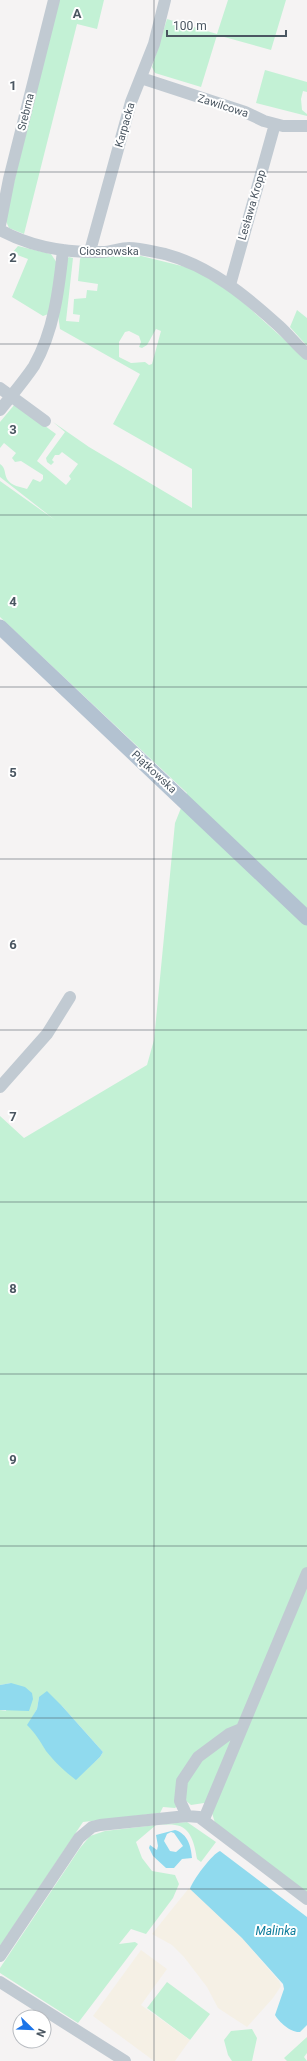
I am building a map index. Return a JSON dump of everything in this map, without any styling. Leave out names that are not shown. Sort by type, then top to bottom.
[{"type":"main road","name":"Piątkowska","points":[[0,627],[307,918]]},
{"type":"street","name":"Srebrna","points":[[0,225],[9,179],[54,0]]},
{"type":"street","name":"Karpacka","points":[[90,251],[131,102],[154,44],[165,0]]},
{"type":"street","name":"Zawilcowa","points":[[140,78],[275,124],[282,126],[307,126]]},
{"type":"street","name":"Lesława Kropp","points":[[230,285],[275,124]]},
{"type":"street","name":"Ciosnowska","points":[[0,230],[14,238],[36,245],[63,250],[103,252],[130,248],[166,254],[200,267],[230,285],[280,327],[307,354]]},
{"type":"street","points":[[0,410],[34,366],[47,336],[54,313],[63,250]]},
{"type":"street","points":[[0,388],[46,421]]},
{"type":"street","points":[[0,1087],[47,1034],[70,998]]},
{"type":"street","points":[[204,1819],[307,1574]]},
{"type":"street","points":[[187,1816],[180,1801],[182,1781],[198,1757],[229,1734],[241,1729]]},
{"type":"street","points":[[0,1956],[82,1834],[92,1827],[100,1825],[187,1816],[199,1817],[204,1819],[307,1899]]},
{"type":"street","points":[[1,1985],[125,2061]]},
{"type":"green space","points":[[58,0],[104,0],[97,29],[77,24],[24,234],[9,228],[5,219]]},
{"type":"green space","points":[[228,0],[286,0],[271,50],[217,35],[201,87],[155,73],[152,67],[167,19],[217,34]]},
{"type":"green space","points":[[265,70],[307,82],[307,92],[303,91],[301,99],[302,110],[307,114],[307,116],[256,103]]},
{"type":"green space","points":[[18,246],[51,254],[57,263],[51,313],[43,316],[12,297],[28,259],[12,253]]},
{"type":"green space","points":[[129,253],[194,269],[235,295],[307,360],[307,1894],[215,1823],[212,1813],[204,1803],[191,1805],[184,1799],[175,1808],[163,1807],[160,1813],[83,1822],[0,1946],[0,1710],[6,1711],[11,1683],[0,1685],[0,1116],[24,1138],[147,1065],[154,1040],[175,823],[187,793],[0,617],[0,481],[55,520],[0,477],[0,464],[4,469],[7,479],[16,486],[27,489],[33,479],[40,482],[43,479],[43,475],[21,461],[15,462],[12,458],[16,453],[4,443],[0,448],[0,422],[15,404],[56,434],[37,461],[66,485],[71,479],[69,476],[78,464],[62,452],[59,455],[55,455],[52,460],[54,462],[51,465],[47,462],[46,458],[65,432],[53,422],[89,447],[192,508],[192,469],[113,424],[140,374],[60,329],[58,315],[66,260],[69,257],[73,258],[66,321],[79,322],[80,315],[73,314],[74,299],[86,298],[87,290],[97,291],[98,284],[78,281],[80,259],[82,256]],"holes":[[[156,329],[161,331],[152,364],[149,365],[145,362],[131,363],[119,357],[119,342],[125,332],[129,331],[139,336],[141,342],[139,347],[142,348],[147,345]],[[39,1697],[62,1706],[103,1752],[100,1757],[76,1779],[45,1749],[39,1737],[28,1725],[37,1709]]]},
{"type":"green space","points":[[297,310],[307,318],[307,346],[290,327]]},
{"type":"green space","points":[[187,1822],[216,1842],[201,1862],[197,1859],[191,1838],[185,1829],[175,1825],[156,1825]]},
{"type":"green space","points":[[156,1825],[136,1842],[142,1858],[152,1871],[175,1875],[179,1884],[173,1898],[146,1934],[131,1929],[119,1944],[135,1942],[138,1944],[78,2023],[0,1973],[0,1968],[80,1848],[90,1836],[105,1831]]},
{"type":"green space","points":[[167,1982],[210,2014],[190,2040],[147,2008]]},
{"type":"green space","points":[[252,2029],[257,2038],[252,2061],[232,2061],[228,2055],[224,2040],[231,2031]]},
{"type":"green space","points":[[307,2037],[307,2053],[304,2057],[307,2061],[287,2061],[284,2058]]},
{"type":"sand","points":[[189,1888],[242,1938],[279,1981],[281,1986],[273,1998],[247,2027],[218,2008],[207,1987],[184,1957],[172,1945],[152,1934]]},
{"type":"sand","points":[[141,1950],[167,1969],[141,2005],[190,2040],[175,2061],[154,2061],[93,2016]]},
{"type":"water","points":[[11,1683],[25,1687],[32,1693],[33,1699],[29,1711],[0,1710],[0,1685]]},
{"type":"water","points":[[47,1691],[103,1752],[100,1757],[76,1780],[53,1759],[27,1725],[37,1709],[39,1697]]},
{"type":"water","points":[[175,1830],[183,1834],[186,1837],[191,1849],[192,1858],[182,1859],[174,1868],[166,1868],[153,1856],[149,1848],[150,1845],[157,1850],[158,1846],[156,1835]],"holes":[[[171,1832],[174,1833],[183,1846],[176,1852],[170,1851],[164,1841],[167,1834]]]},
{"type":"water","name":"Malinka","points":[[220,1851],[307,1917],[307,2025],[300,2032],[293,2031],[279,2021],[275,2015],[284,1989],[283,1984],[242,1938],[190,1889],[203,1868]]}]
